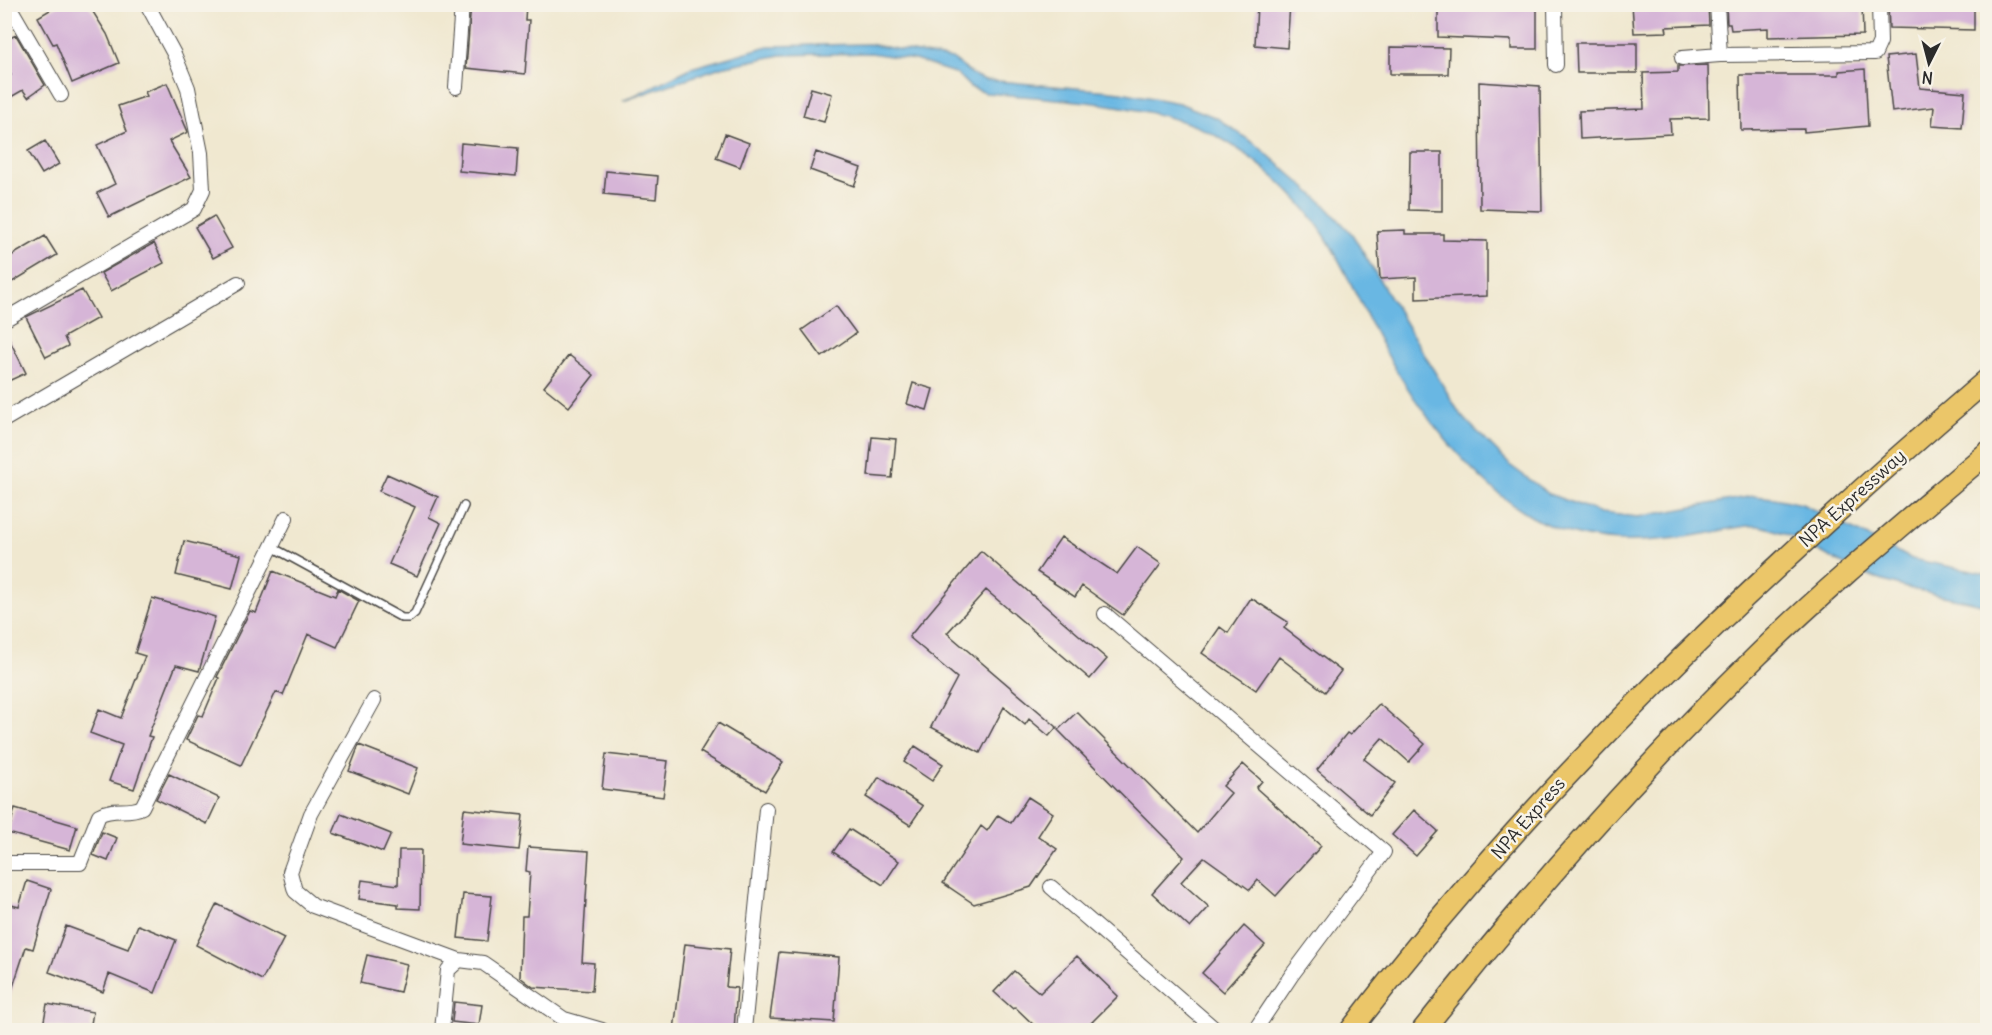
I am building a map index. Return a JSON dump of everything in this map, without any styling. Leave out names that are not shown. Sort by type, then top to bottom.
[{"type":"main road","name":"NPA Expressway","points":[[1720,620],[1847,500],[1988,379]]},
{"type":"main road","points":[[1422,1030],[1617,800],[1757,655],[1988,452]]},
{"type":"main road","name":"NPA Express","points":[[1352,1030],[1379,994],[1548,793],[1720,620]]},
{"type":"street","points":[[9,4],[61,95]]},
{"type":"street","points":[[4,320],[194,209],[203,190],[201,153],[188,88],[174,54],[147,4]]},
{"type":"street","points":[[456,87],[462,4]]},
{"type":"street","points":[[1555,4],[1556,65]]},
{"type":"street","points":[[1717,4],[1720,55]]},
{"type":"street","points":[[1682,58],[1720,55],[1875,52],[1880,42],[1878,4]]},
{"type":"street","points":[[4,420],[238,283]]},
{"type":"street","points":[[4,863],[80,863],[99,815],[104,812],[136,810],[142,807],[286,518]]},
{"type":"street","points":[[1104,614],[1384,852],[1291,976],[1256,1030]]},
{"type":"street","points":[[374,700],[311,814],[290,872],[295,891],[313,906],[459,960],[483,963],[564,1018],[602,1030]]},
{"type":"street","points":[[744,1030],[765,809]]},
{"type":"street","points":[[1051,887],[1216,1030]]},
{"type":"street","points":[[442,1030],[448,970],[459,960]]},
{"type":"lane","points":[[272,548],[402,618],[409,618],[415,613],[464,506]]},
{"type":"water","points":[[869,44],[952,59],[975,76],[986,80],[1121,92],[1179,103],[1217,118],[1259,147],[1323,203],[1352,234],[1460,414],[1511,466],[1549,494],[1601,513],[1638,517],[1753,496],[1802,504],[1912,559],[1987,574],[1987,605],[1883,581],[1857,571],[1798,540],[1758,526],[1745,526],[1659,540],[1616,541],[1574,534],[1532,517],[1488,484],[1448,442],[1430,419],[1397,372],[1325,236],[1298,201],[1264,168],[1245,154],[1205,130],[1185,122],[1111,105],[986,93],[970,87],[957,74],[915,60],[871,53],[781,55],[721,67],[623,101],[691,68],[768,46]]},
{"type":"building","points":[[60,4],[88,4],[107,34],[119,63],[72,83],[56,43],[53,44],[38,17]]},
{"type":"building","points":[[471,4],[526,4],[525,20],[529,20],[525,74],[466,68]]},
{"type":"building","points":[[1257,4],[1290,4],[1287,48],[1255,45]]},
{"type":"building","points":[[1438,4],[1537,4],[1537,49],[1511,49],[1511,40],[1438,37]]},
{"type":"building","points":[[1632,4],[1708,4],[1709,25],[1666,27],[1667,32],[1634,33]]},
{"type":"building","points":[[1726,4],[1862,4],[1863,35],[1768,37],[1768,28],[1731,30],[1730,24],[1727,24]]},
{"type":"building","points":[[1888,4],[1974,4],[1974,30],[1889,28]]},
{"type":"building","points":[[16,35],[45,85],[28,97],[23,90],[4,101],[4,79],[11,75],[4,65],[4,41]]},
{"type":"building","points":[[1576,43],[1637,43],[1637,73],[1577,73]]},
{"type":"building","points":[[1390,47],[1449,48],[1448,74],[1390,74]]},
{"type":"building","points":[[1916,54],[1920,88],[1965,92],[1962,128],[1932,126],[1934,107],[1892,112],[1886,57]]},
{"type":"building","points":[[1708,65],[1709,118],[1670,119],[1671,134],[1580,139],[1579,111],[1644,109],[1643,73],[1678,72],[1678,66]]},
{"type":"building","points":[[1865,69],[1868,126],[1804,132],[1804,129],[1741,130],[1740,75],[1839,75],[1839,71]]},
{"type":"building","points":[[1479,82],[1540,86],[1542,211],[1480,209]]},
{"type":"building","points":[[167,83],[188,132],[169,141],[191,177],[109,217],[97,193],[115,184],[97,145],[127,131],[118,106],[147,96],[145,92]]},
{"type":"building","points":[[811,88],[832,94],[824,122],[803,116]]},
{"type":"building","points":[[725,134],[749,143],[740,167],[716,158]]},
{"type":"building","points":[[45,141],[59,164],[42,174],[28,151]]},
{"type":"building","points":[[461,143],[518,148],[516,176],[459,171]]},
{"type":"building","points":[[816,152],[861,168],[854,186],[810,170]]},
{"type":"building","points":[[1410,152],[1442,152],[1442,211],[1409,210]]},
{"type":"building","points":[[606,171],[658,176],[656,199],[604,194]]},
{"type":"building","points":[[214,216],[232,248],[213,258],[195,227]]},
{"type":"building","points":[[1405,230],[1405,234],[1443,234],[1443,240],[1487,241],[1487,296],[1416,299],[1416,277],[1380,279],[1377,231]]},
{"type":"building","points":[[45,236],[57,255],[4,287],[4,260]]},
{"type":"building","points":[[154,243],[164,263],[111,291],[101,273]]},
{"type":"building","points":[[82,290],[98,318],[64,337],[68,346],[46,357],[26,317]]},
{"type":"building","points":[[836,306],[856,333],[822,357],[802,330]]},
{"type":"building","points":[[4,329],[26,373],[4,383]]},
{"type":"building","points":[[569,355],[594,375],[569,407],[544,387]]},
{"type":"building","points":[[913,383],[933,389],[927,410],[907,404]]},
{"type":"building","points":[[872,437],[896,439],[892,478],[868,476]]},
{"type":"building","points":[[387,474],[438,497],[429,517],[441,523],[417,576],[389,564],[415,507],[379,491]]},
{"type":"building","points":[[1061,537],[1117,574],[1137,547],[1161,564],[1123,615],[1082,586],[1075,597],[1037,572]]},
{"type":"building","points":[[184,541],[241,555],[232,589],[176,575]]},
{"type":"building","points":[[981,551],[1107,659],[1090,679],[986,590],[947,633],[1057,727],[1049,736],[1029,719],[1025,725],[1004,707],[980,753],[931,727],[957,678],[909,637]]},
{"type":"building","points":[[273,571],[335,596],[338,589],[359,601],[337,647],[308,634],[283,695],[276,692],[241,765],[186,740],[198,715],[203,716],[219,678],[217,677],[250,611],[256,613]]},
{"type":"building","points":[[152,598],[215,617],[199,671],[176,665],[148,736],[152,737],[134,789],[109,781],[122,745],[90,733],[99,709],[121,718],[145,656],[135,653]]},
{"type":"building","points":[[1251,598],[1288,622],[1284,628],[1341,671],[1325,692],[1279,657],[1256,690],[1202,653],[1220,627],[1228,633]]},
{"type":"building","points":[[1379,704],[1425,744],[1409,762],[1382,738],[1364,759],[1395,783],[1370,815],[1317,770],[1347,733],[1350,735]]},
{"type":"building","points":[[1077,712],[1197,833],[1231,793],[1223,786],[1243,764],[1262,781],[1256,788],[1321,846],[1276,896],[1258,880],[1250,890],[1204,857],[1181,882],[1209,907],[1190,928],[1152,893],[1184,857],[1058,730]]},
{"type":"building","points":[[718,723],[783,762],[765,791],[700,752]]},
{"type":"building","points":[[359,745],[418,768],[408,794],[349,771]]},
{"type":"building","points":[[915,746],[943,764],[932,781],[904,762]]},
{"type":"building","points":[[606,754],[668,761],[663,797],[602,789]]},
{"type":"building","points":[[169,774],[219,798],[207,824],[156,799]]},
{"type":"building","points":[[879,777],[923,806],[910,825],[866,797]]},
{"type":"building","points":[[1028,797],[1053,813],[1038,836],[1057,849],[1031,887],[974,904],[943,883],[981,826],[987,831],[998,815],[1011,823]]},
{"type":"building","points":[[15,808],[77,826],[70,850],[8,833]]},
{"type":"building","points":[[464,809],[523,815],[519,850],[460,844]]},
{"type":"building","points":[[1414,810],[1438,831],[1416,856],[1392,835]]},
{"type":"building","points":[[341,814],[391,834],[383,852],[333,833]]},
{"type":"building","points":[[849,829],[899,861],[883,885],[833,852]]},
{"type":"building","points":[[102,832],[117,838],[108,861],[93,855]]},
{"type":"building","points":[[528,847],[589,851],[582,962],[594,963],[592,991],[533,987],[520,977],[522,916],[527,916],[530,872],[526,871]]},
{"type":"building","points":[[399,850],[421,850],[420,909],[398,908],[398,904],[359,899],[362,880],[398,885]]},
{"type":"building","points":[[27,881],[51,889],[33,949],[26,947],[7,1005],[4,1004],[4,903],[19,907]]},
{"type":"building","points":[[463,894],[492,896],[487,941],[458,938]]},
{"type":"building","points":[[217,904],[284,938],[262,980],[196,945]]},
{"type":"building","points":[[138,925],[176,940],[155,993],[109,974],[103,992],[49,972],[66,926],[128,949]]},
{"type":"building","points":[[1244,926],[1265,945],[1223,992],[1202,973]]},
{"type":"building","points":[[685,944],[730,949],[726,987],[737,988],[734,1030],[674,1030]]},
{"type":"building","points":[[779,952],[839,957],[834,1022],[770,1018]]},
{"type":"building","points":[[367,955],[407,964],[400,992],[360,983]]},
{"type":"building","points":[[1077,956],[1118,996],[1084,1030],[1039,1030],[1015,1007],[1013,1009],[994,992],[1014,971],[1040,993]]},
{"type":"building","points":[[454,1002],[482,1005],[479,1025],[452,1022]]},
{"type":"building","points":[[47,1004],[93,1012],[90,1030],[43,1026]]}]
